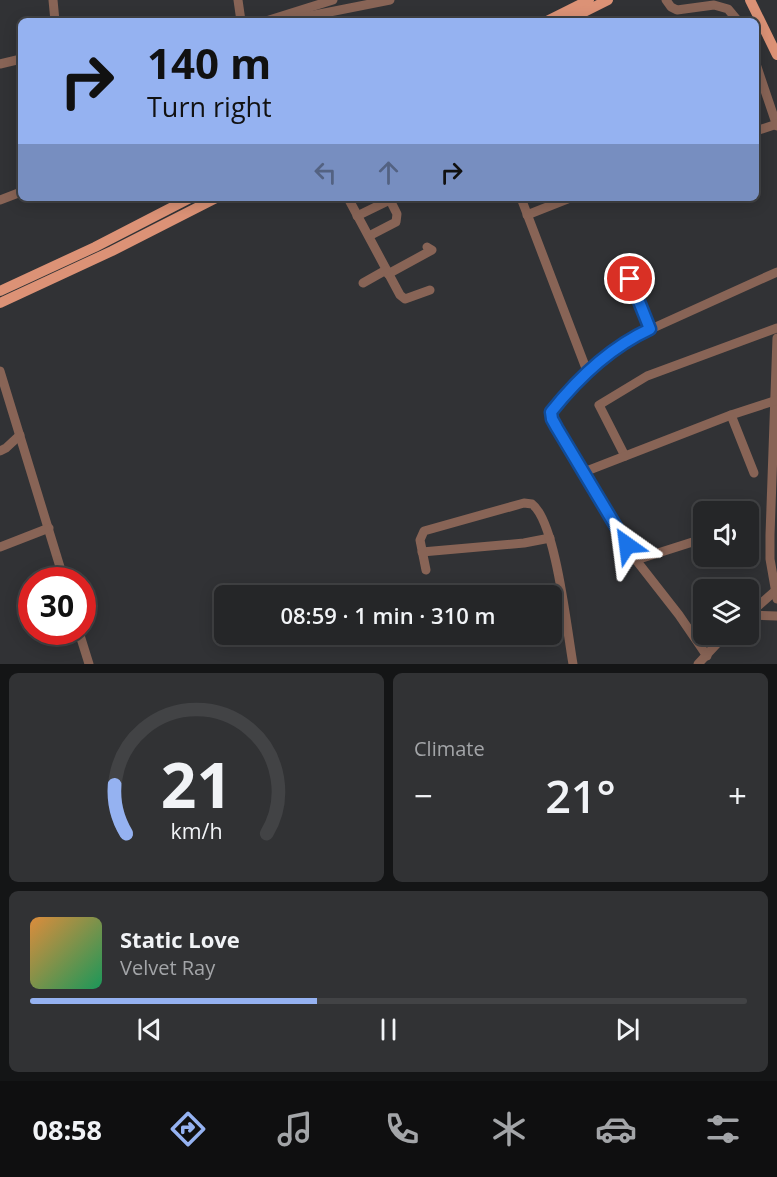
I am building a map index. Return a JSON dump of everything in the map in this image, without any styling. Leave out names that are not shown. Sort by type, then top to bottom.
[{"type":"main road","points":[[553,18],[589,0]]},
{"type":"main road","points":[[572,18],[608,0]]},
{"type":"main road","points":[[750,0],[759,18]]},
{"type":"main road","points":[[759,18],[777,55]]},
{"type":"main road","points":[[0,291],[95,247],[184,201]]},
{"type":"main road","points":[[0,303],[112,251],[210,201]]},
{"type":"street","points":[[53,0],[55,18]]},
{"type":"street","points":[[238,0],[241,18]]},
{"type":"street","points":[[276,18],[333,0]]},
{"type":"street","points":[[299,18],[390,0]]},
{"type":"street","points":[[666,0],[671,8],[677,10],[714,4],[728,9],[736,18]]},
{"type":"street","points":[[0,64],[18,61]]},
{"type":"street","points":[[759,73],[777,125],[759,130]]},
{"type":"street","points":[[0,200],[18,193]]},
{"type":"street","points":[[350,201],[400,295],[405,299],[430,290]]},
{"type":"street","points":[[357,216],[388,201]]},
{"type":"street","points":[[369,236],[396,222],[397,214],[393,201]]},
{"type":"street","points":[[522,201],[587,371]]},
{"type":"street","points":[[527,215],[562,201]]},
{"type":"street","points":[[363,283],[432,250],[427,247]]},
{"type":"street","points":[[623,262],[650,329]]},
{"type":"street","points":[[707,656],[679,615],[636,560],[552,419],[551,412],[587,371],[640,334],[777,272]]},
{"type":"street","points":[[625,456],[599,405],[647,376],[777,328]]},
{"type":"street","points":[[759,607],[776,595],[770,535],[777,338]]},
{"type":"street","points":[[0,371],[60,567]]},
{"type":"street","points":[[584,472],[775,400]]},
{"type":"street","points":[[731,415],[754,473]]},
{"type":"street","points":[[3,449],[21,435]]},
{"type":"street","points":[[3,449],[26,451]]},
{"type":"street","points":[[426,570],[421,537],[424,531],[524,503],[532,504],[536,507],[550,538],[573,664]]},
{"type":"street","points":[[0,547],[49,528]]},
{"type":"street","points":[[422,552],[524,543],[550,538]]},
{"type":"street","points":[[636,560],[693,542]]},
{"type":"street","points":[[759,615],[777,616]]},
{"type":"street","points":[[84,645],[89,664]]},
{"type":"street","points":[[698,664],[716,645]]},
{"type":"route","points":[[627,545],[557,428],[551,412],[587,371],[650,329],[630,279]]}]
